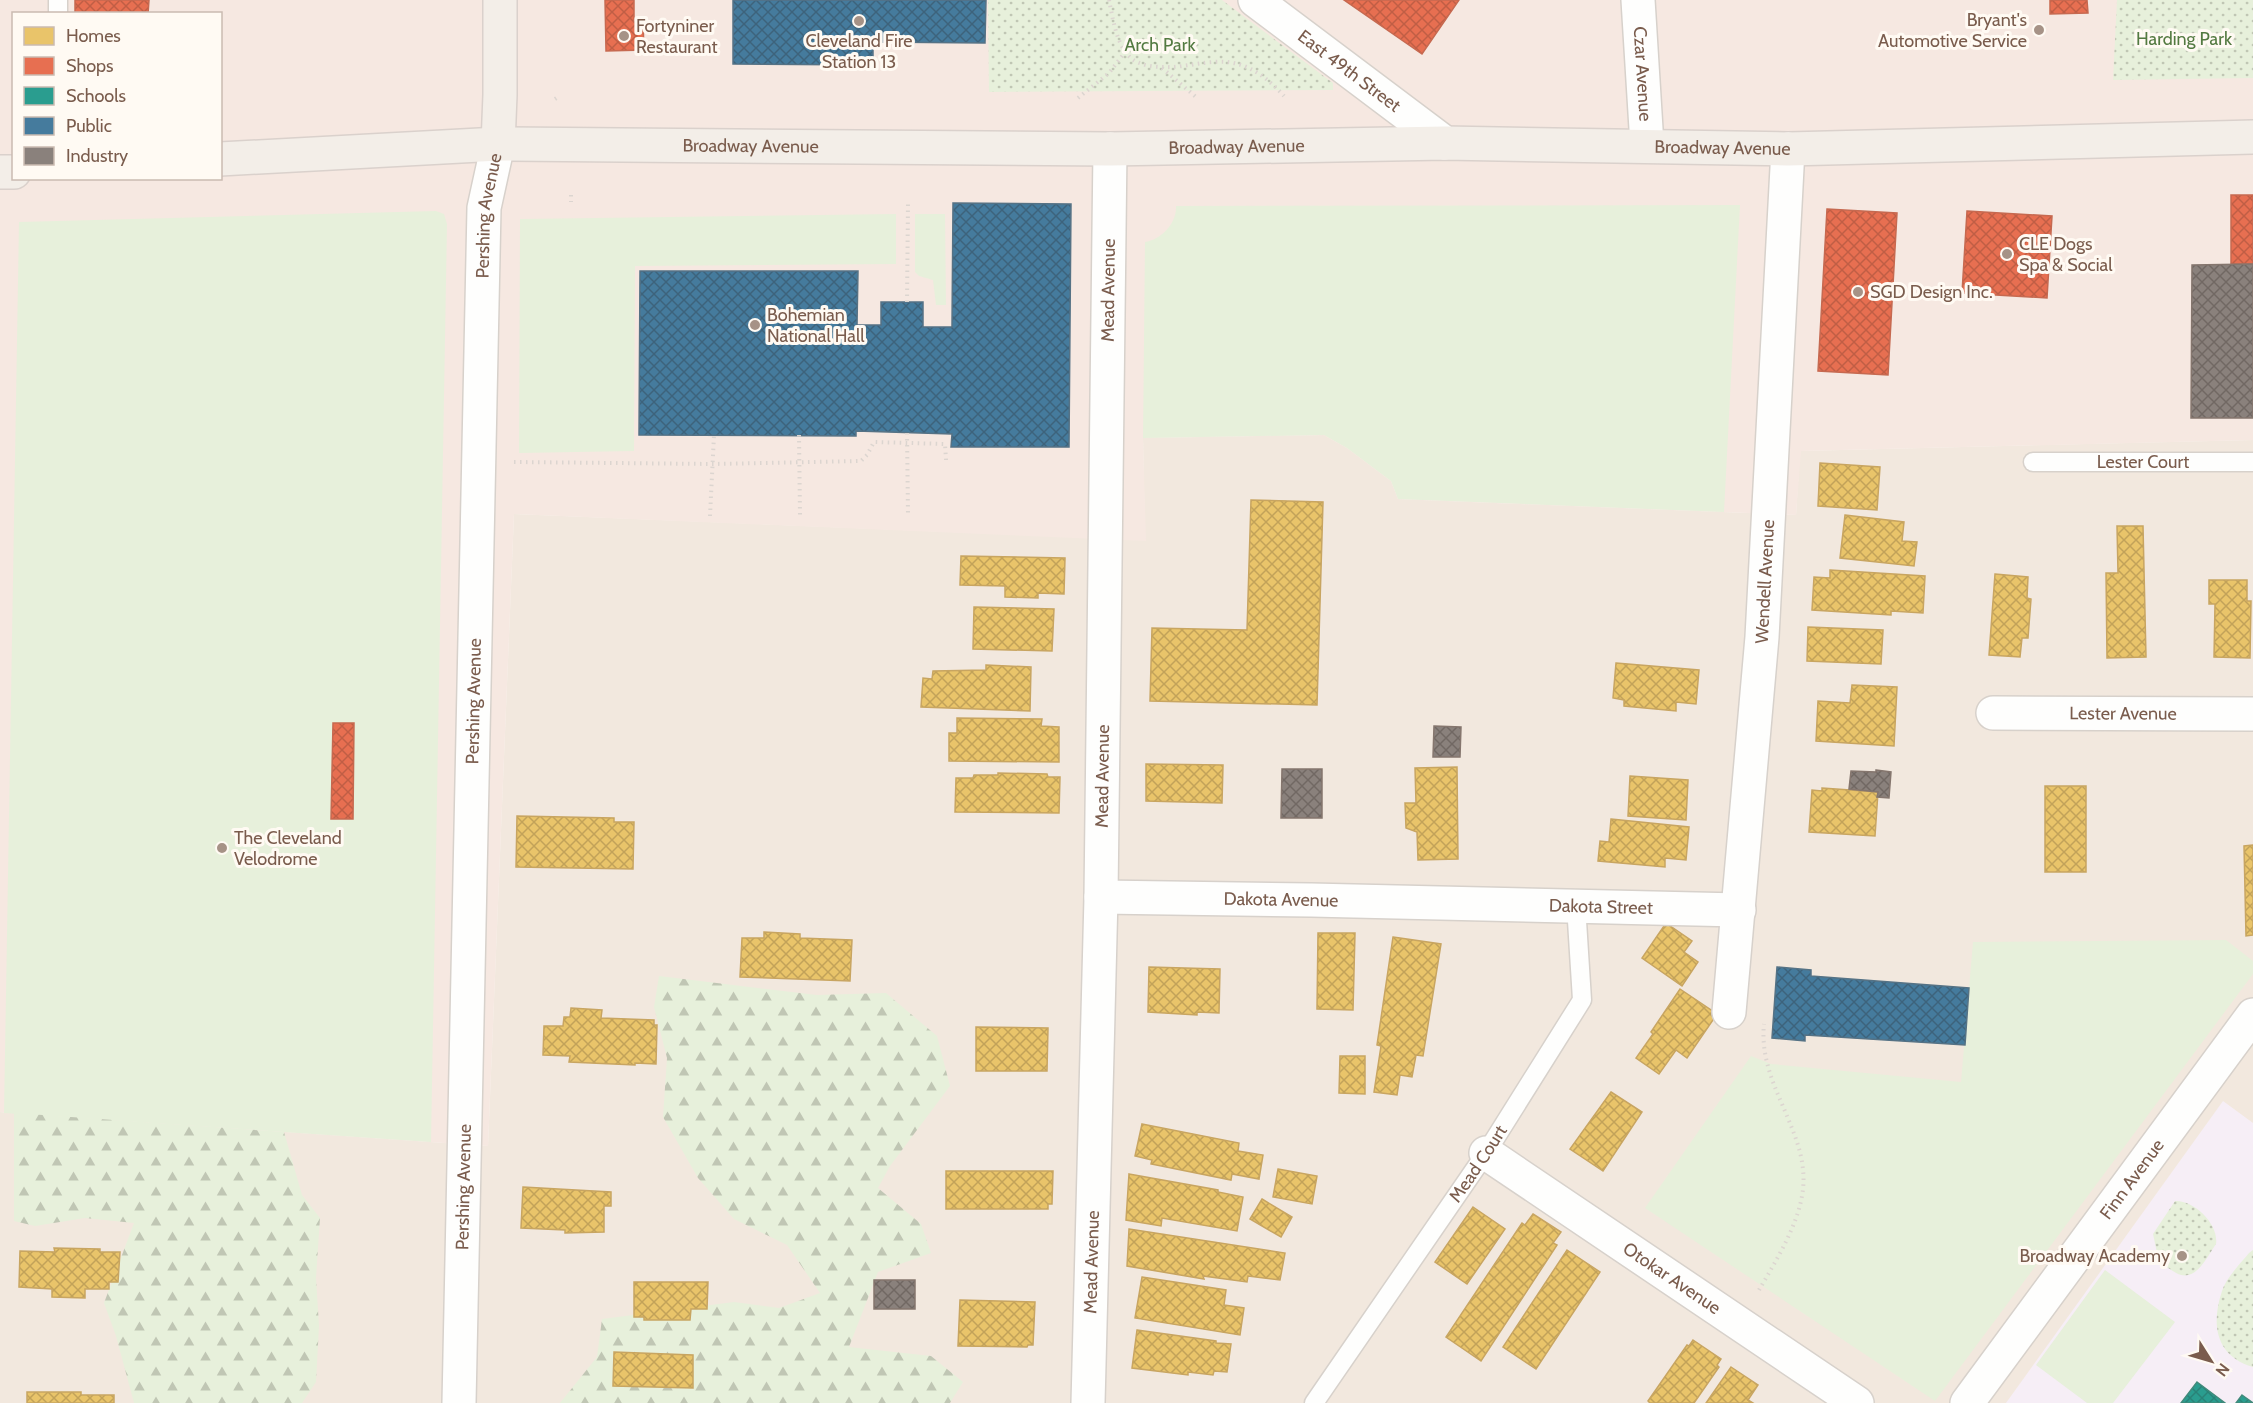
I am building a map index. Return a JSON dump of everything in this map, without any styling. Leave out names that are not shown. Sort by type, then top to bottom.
[{"type":"main road","name":"Pershing Avenue","points":[[498,144],[501,95],[500,0]]},
{"type":"main road","name":"Broadway Avenue","points":[[222,159],[498,144],[1110,149],[1445,143],[1788,148],[2253,137]]},
{"type":"street","name":"East 49th Street","points":[[1256,0],[1445,143]]},
{"type":"street","name":"Czar Avenue","points":[[1638,0],[1647,146]]},
{"type":"street","name":"Pershing Avenue","points":[[459,1403],[484,208],[498,144]]},
{"type":"street","name":"Wendell Avenue","points":[[1729,1012],[1762,637],[1788,148]]},
{"type":"street","name":"Mead Avenue","points":[[1088,1403],[1101,897],[1110,149]]},
{"type":"street","name":"Lester Avenue","points":[[1993,713],[2253,714]]},
{"type":"street","name":"Dakota Avenue","points":[[1101,897],[1462,904]]},
{"type":"street","name":"Dakota Street","points":[[1462,904],[1739,910]]},
{"type":"street","name":"Finn Avenue","points":[[1967,1403],[2248,1032]]},
{"type":"street","name":"Otokar Avenue","points":[[1486,1153],[1857,1403]]},
{"type":"lane","name":"Lester Court","points":[[2033,462],[2253,462]]},
{"type":"lane","name":"Mead Court","points":[[1314,1403],[1486,1153],[1582,1000],[1576,905]]},
{"type":"path","points":[[1109,0],[1118,37],[1132,58],[1143,64],[1161,67],[1184,67],[1212,62],[1233,63],[1256,71],[1284,96]]},
{"type":"path","points":[[1078,98],[1109,73],[1126,51]]},
{"type":"path","points":[[1161,67],[1196,97]]},
{"type":"path","points":[[571,195],[571,202]]},
{"type":"path","points":[[907,302],[908,202]]},
{"type":"path","points":[[907,433],[908,515]]},
{"type":"path","points":[[710,516],[714,435]]},
{"type":"path","points":[[799,435],[801,516]]},
{"type":"path","points":[[507,462],[713,464],[861,461],[874,442],[945,444],[946,460]]},
{"type":"path","points":[[1759,1290],[1784,1246],[1800,1205],[1804,1172],[1796,1137],[1768,1071],[1764,1048],[1765,1020]]},
{"type":"shaded area","points":[[0,0],[2253,0],[2253,440],[1801,451],[1796,515],[1398,499],[1391,481],[1347,448],[1323,435],[1143,438],[1146,541],[514,514],[488,1146],[0,1112]]},
{"type":"shaded area","points":[[1324,435],[1347,448],[1391,481],[1398,499],[1796,515],[1800,451],[2253,440],[2253,1403],[0,1403],[0,1112],[488,1146],[514,514],[1145,540],[1143,438]]},
{"type":"shaded area","name":"Broadway Academy","points":[[2223,1101],[2253,1123],[2253,1403],[2006,1403]]},
{"type":"green space","name":"Arch Park","points":[[988,0],[1222,0],[1333,83],[1333,90],[989,92]]},
{"type":"green space","name":"Harding Park","points":[[2117,0],[2253,0],[2253,78],[2113,80]]},
{"type":"green space","points":[[1740,205],[1724,512],[1398,499],[1391,481],[1347,448],[1324,435],[1143,438],[1145,242],[1157,238],[1167,230],[1174,219],[1176,206]]},
{"type":"green space","points":[[436,211],[444,214],[447,224],[431,1142],[4,1113],[19,222]]},
{"type":"green space","points":[[896,214],[896,264],[635,266],[634,451],[519,453],[520,219]]},
{"type":"green space","points":[[915,214],[945,214],[946,305],[936,305],[933,280],[919,276],[915,272]]},
{"type":"green space","points":[[2226,940],[2253,961],[2253,974],[1935,1401],[1645,1208],[1751,1056],[1771,1064],[1961,1082],[1973,942]]},
{"type":"green space","points":[[659,976],[817,995],[886,993],[937,1036],[950,1086],[890,1166],[878,1188],[921,1224],[931,1253],[878,1272],[849,1347],[931,1356],[963,1382],[950,1403],[560,1403],[597,1357],[602,1319],[734,1302],[779,1308],[820,1293],[787,1245],[734,1219],[698,1178],[663,1117],[667,1058],[654,1007]]},
{"type":"green space","points":[[14,1113],[284,1132],[302,1195],[320,1218],[316,1278],[319,1326],[316,1382],[302,1403],[134,1403],[116,1336],[104,1303],[134,1223],[85,1218],[35,1226],[14,1221]]},
{"type":"green space","points":[[2175,1201],[2190,1204],[2197,1209],[2209,1221],[2216,1236],[2216,1244],[2202,1265],[2187,1275],[2178,1274],[2159,1262],[2153,1234]]},
{"type":"green space","points":[[2253,1250],[2253,1367],[2240,1362],[2224,1347],[2219,1337],[2217,1315],[2222,1291],[2227,1281]]},
{"type":"green space","points":[[2105,1270],[2175,1322],[2113,1403],[2087,1403],[2036,1365]]},
{"type":"building: Homes","points":[[1820,463],[1880,467],[1877,510],[1818,506]]},
{"type":"building: Homes","points":[[1251,500],[1323,502],[1317,705],[1150,701],[1152,628],[1247,630]]},
{"type":"building: Homes","points":[[1845,515],[1904,522],[1902,541],[1917,542],[1914,566],[1840,558]]},
{"type":"building: Homes","points":[[2117,526],[2143,526],[2146,657],[2107,658],[2106,573],[2118,573]]},
{"type":"building: Homes","points":[[961,556],[1065,558],[1064,594],[1038,593],[1038,598],[1005,597],[1005,586],[960,585]]},
{"type":"building: Homes","points":[[1830,570],[1925,576],[1923,613],[1891,611],[1891,615],[1812,610],[1814,577],[1830,578]]},
{"type":"building: Homes","points":[[1995,574],[2028,577],[2027,598],[2031,599],[2028,638],[2022,638],[2020,657],[1989,655]]},
{"type":"building: Homes","points":[[2209,580],[2247,580],[2247,601],[2251,601],[2250,658],[2214,657],[2215,604],[2209,604]]},
{"type":"building: Homes","points":[[974,607],[1054,609],[1052,651],[973,649]]},
{"type":"building: Homes","points":[[1808,627],[1883,630],[1881,664],[1807,661]]},
{"type":"building: Homes","points":[[1616,663],[1699,670],[1696,704],[1676,702],[1676,711],[1624,706],[1624,700],[1613,698]]},
{"type":"building: Homes","points":[[986,665],[1031,667],[1030,711],[921,707],[923,678],[932,679],[933,671],[986,670]]},
{"type":"building: Homes","points":[[1852,685],[1897,687],[1894,746],[1816,741],[1818,701],[1850,703]]},
{"type":"building: Homes","points":[[957,718],[1042,719],[1041,726],[1059,727],[1059,762],[949,761],[949,733],[957,733]]},
{"type":"building: Homes","points":[[1146,764],[1223,765],[1222,803],[1146,801]]},
{"type":"building: Homes","points":[[1457,767],[1458,859],[1418,860],[1417,832],[1406,828],[1405,803],[1416,803],[1415,768]]},
{"type":"building: Homes","points":[[998,773],[1047,774],[1048,777],[1060,777],[1059,813],[955,812],[956,778],[973,778],[974,775],[998,775]]},
{"type":"building: Homes","points":[[1630,776],[1688,780],[1686,820],[1628,816]]},
{"type":"building: Homes","points":[[2045,786],[2086,786],[2086,872],[2045,872]]},
{"type":"building: Homes","points":[[1822,788],[1878,792],[1875,836],[1809,832],[1812,790],[1822,791]]},
{"type":"building: Homes","points":[[517,816],[614,818],[614,822],[634,822],[633,869],[516,867]]},
{"type":"building: Homes","points":[[1611,819],[1689,827],[1686,860],[1665,858],[1665,867],[1598,861],[1600,841],[1609,842]]},
{"type":"building: Homes","points":[[2253,845],[2253,935],[2246,936],[2244,846]]},
{"type":"building: Homes","points":[[1666,923],[1692,941],[1684,952],[1698,962],[1682,986],[1642,958]]},
{"type":"building: Homes","points":[[764,932],[800,934],[800,938],[852,940],[850,981],[740,977],[742,938],[764,938]]},
{"type":"building: Homes","points":[[1318,933],[1355,933],[1353,1010],[1317,1009]]},
{"type":"building: Homes","points":[[1393,937],[1441,944],[1423,1056],[1416,1055],[1412,1077],[1400,1075],[1397,1095],[1374,1092],[1381,1046],[1377,1045]]},
{"type":"building: Homes","points":[[1149,967],[1220,969],[1219,1013],[1197,1012],[1197,1015],[1148,1012]]},
{"type":"building: Homes","points":[[1680,989],[1717,1014],[1687,1058],[1676,1050],[1659,1074],[1636,1058]]},
{"type":"building: Homes","points":[[571,1008],[602,1010],[601,1018],[654,1020],[654,1025],[657,1025],[656,1064],[569,1062],[570,1056],[543,1055],[544,1026],[563,1026],[564,1017],[570,1017]]},
{"type":"building: Homes","points":[[976,1027],[1048,1028],[1047,1071],[976,1071]]},
{"type":"building: Homes","points":[[1340,1056],[1365,1056],[1365,1094],[1339,1093]]},
{"type":"building: Homes","points":[[1611,1092],[1642,1112],[1603,1171],[1570,1149]]},
{"type":"building: Homes","points":[[1142,1124],[1239,1143],[1238,1151],[1263,1155],[1259,1179],[1232,1174],[1231,1180],[1151,1164],[1152,1160],[1135,1156]]},
{"type":"building: Homes","points":[[1278,1169],[1317,1176],[1312,1204],[1273,1197]]},
{"type":"building: Homes","points":[[946,1171],[1053,1171],[1052,1204],[1048,1204],[1048,1209],[946,1209]]},
{"type":"building: Homes","points":[[1129,1174],[1218,1190],[1218,1192],[1243,1197],[1237,1231],[1162,1218],[1161,1226],[1126,1220]]},
{"type":"building: Homes","points":[[523,1187],[611,1192],[611,1206],[604,1206],[604,1232],[565,1233],[565,1230],[521,1228]]},
{"type":"building: Homes","points":[[1262,1199],[1292,1217],[1281,1237],[1250,1219]]},
{"type":"building: Homes","points":[[1473,1207],[1505,1229],[1467,1284],[1435,1262]]},
{"type":"building: Homes","points":[[1533,1214],[1561,1232],[1553,1243],[1557,1245],[1481,1361],[1446,1337],[1522,1223],[1525,1225]]},
{"type":"building: Homes","points":[[1129,1229],[1285,1253],[1280,1280],[1248,1276],[1247,1282],[1203,1276],[1204,1279],[1127,1266]]},
{"type":"building: Homes","points":[[54,1248],[120,1252],[118,1282],[109,1282],[109,1289],[85,1289],[85,1298],[52,1297],[52,1289],[19,1287],[20,1251],[55,1252]]},
{"type":"building: Homes","points":[[1567,1250],[1600,1272],[1536,1369],[1503,1347]]},
{"type":"building: Homes","points":[[1142,1277],[1226,1290],[1224,1305],[1244,1308],[1240,1335],[1135,1318]]},
{"type":"building: Homes","points":[[634,1282],[708,1282],[707,1309],[691,1309],[690,1320],[644,1320],[644,1317],[634,1317]]},
{"type":"building: Homes","points":[[960,1300],[1035,1302],[1033,1345],[1027,1347],[958,1346]]},
{"type":"building: Homes","points":[[1137,1330],[1231,1344],[1227,1372],[1214,1371],[1213,1375],[1188,1372],[1188,1375],[1132,1368]]},
{"type":"building: Homes","points":[[1693,1340],[1721,1359],[1717,1365],[1719,1367],[1694,1403],[1650,1403],[1648,1401],[1687,1345],[1689,1346]]},
{"type":"building: Homes","points":[[614,1352],[693,1355],[693,1388],[613,1386]]},
{"type":"building: Homes","points":[[1731,1367],[1758,1385],[1748,1400],[1753,1403],[1706,1403]]},
{"type":"building: Homes","points":[[27,1392],[81,1392],[81,1395],[114,1395],[114,1403],[27,1403]]},
{"type":"building: Shops","points":[[75,0],[149,0],[148,12],[75,12]]},
{"type":"building: Shops","name":"Fortyniner Restaurant","points":[[605,0],[634,0],[634,22],[643,22],[644,50],[606,51]]},
{"type":"building: Shops","points":[[1344,0],[1459,0],[1422,54]]},
{"type":"building: Shops","points":[[2050,0],[2087,0],[2088,13],[2050,14]]},
{"type":"building: Shops","points":[[2231,195],[2253,195],[2253,264],[2231,264]]},
{"type":"building: Shops","name":"SGD Design Inc.","points":[[1827,209],[1897,213],[1888,375],[1818,371]]},
{"type":"building: Shops","name":"CLE Dogs Spa & Social","points":[[1967,211],[2052,216],[2047,298],[1962,293]]},
{"type":"building: Shops","points":[[333,723],[354,723],[353,819],[331,819]]},
{"type":"building: Schools","points":[[2197,1382],[2225,1403],[2181,1403]]},
{"type":"building: Schools","points":[[2242,1395],[2253,1403],[2236,1403]]},
{"type":"building: Public","name":"Cleveland Fire Station 13","points":[[733,0],[986,0],[985,43],[873,42],[873,65],[733,64]]},
{"type":"building: Public","name":"Bohemian National Hall","points":[[953,203],[1071,204],[1069,447],[951,447],[952,434],[856,431],[856,436],[639,435],[640,271],[858,271],[857,325],[881,325],[881,302],[923,302],[923,327],[952,327]]},
{"type":"building: Public","points":[[1777,967],[1811,970],[1811,976],[1969,988],[1965,1045],[1805,1035],[1805,1041],[1772,1038]]},
{"type":"building: Industry","points":[[2253,264],[2253,418],[2191,418],[2192,265]]},
{"type":"building: Industry","points":[[1434,726],[1461,727],[1460,757],[1433,757]]},
{"type":"building: Industry","points":[[1282,769],[1322,769],[1322,818],[1281,818]]},
{"type":"building: Industry","points":[[1876,770],[1891,772],[1889,798],[1877,797],[1878,792],[1849,789],[1851,771],[1876,772]]},
{"type":"building: Industry","points":[[874,1280],[915,1280],[915,1309],[874,1309]]},
{"type":"place","name":"Cleveland Fire Station 13","points":[[859,21]]},
{"type":"place","name":"Bryant's Automotive Service","points":[[2039,30]]},
{"type":"place","name":"Fortyniner Restaurant","points":[[624,36]]},
{"type":"place","name":"CLE Dogs Spa & Social","points":[[2007,254]]},
{"type":"place","name":"SGD Design Inc.","points":[[1858,292]]},
{"type":"place","name":"Bohemian National Hall","points":[[755,325]]},
{"type":"place","name":"The Cleveland Velodrome","points":[[222,848]]},
{"type":"place","name":"Broadway Academy","points":[[2182,1256]]}]
